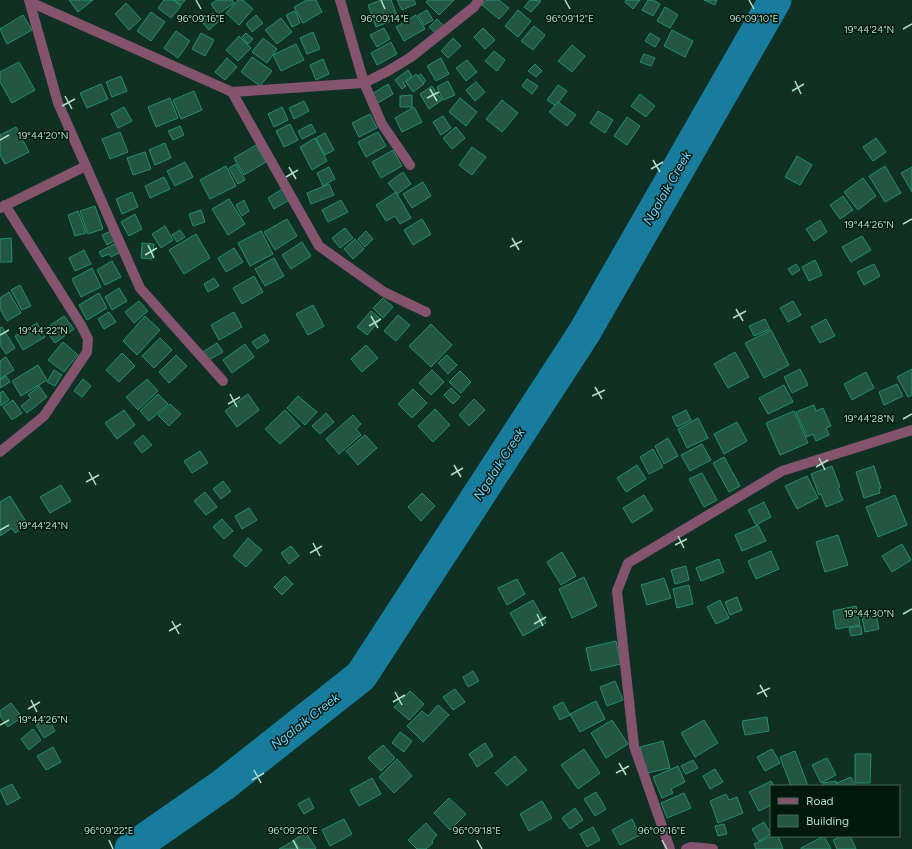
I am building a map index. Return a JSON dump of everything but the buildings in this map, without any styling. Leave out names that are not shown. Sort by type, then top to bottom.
[{"type":"street","points":[[340,0],[364,83],[382,124],[410,164]]},
{"type":"street","points":[[29,1],[232,92],[364,83],[388,71],[411,56],[474,7],[479,0]]},
{"type":"street","points":[[29,1],[58,103],[140,288],[223,381]]},
{"type":"street","points":[[232,92],[318,246],[384,292],[426,312]]},
{"type":"street","points":[[0,452],[44,416],[87,352],[88,339],[81,325],[3,206],[86,166]]},
{"type":"street","points":[[670,849],[634,746],[617,591],[628,563],[782,471],[912,430]]},
{"type":"street","points":[[686,849],[691,847],[713,849]]},
{"type":"waterway","name":"Ngalaik Creek","points":[[131,849],[223,785],[361,676],[584,333],[775,0]]}]
